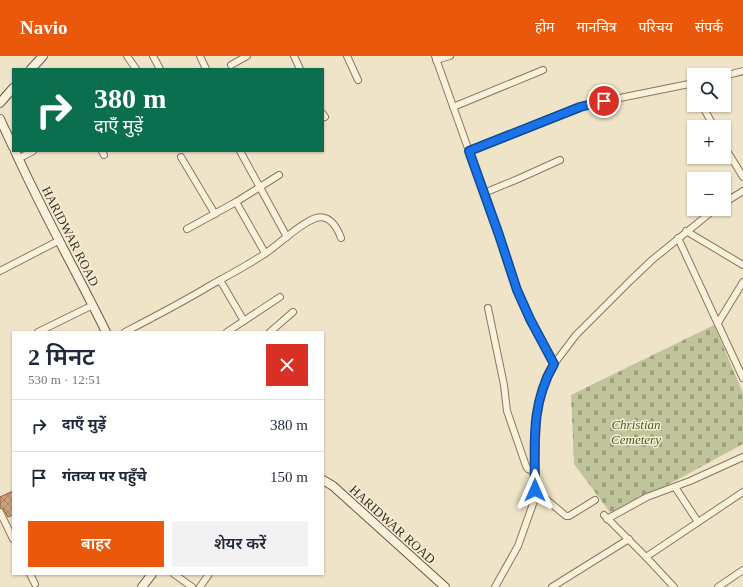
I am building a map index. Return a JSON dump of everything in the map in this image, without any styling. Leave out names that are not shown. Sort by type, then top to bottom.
[{"type":"main road","points":[[32,68],[43,56]]},
{"type":"main road","points":[[0,102],[12,89]]},
{"type":"main road","points":[[0,119],[12,145]]},
{"type":"main road","name":"HARIDWAR ROAD","points":[[16,155],[106,331]]},
{"type":"main road","name":"HARIDWAR ROAD","points":[[324,481],[333,486],[445,587]]},
{"type":"main road","points":[[142,587],[151,575]]},
{"type":"street","points":[[127,56],[135,68]]},
{"type":"street","points":[[153,56],[159,68]]},
{"type":"street","points":[[200,56],[206,68]]},
{"type":"street","points":[[231,65],[247,56]]},
{"type":"street","points":[[294,56],[300,68]]},
{"type":"street","points":[[347,56],[358,80]]},
{"type":"street","points":[[450,56],[436,58],[522,303],[554,364]]},
{"type":"street","points":[[453,107],[543,70]]},
{"type":"street","points":[[731,74],[743,71]]},
{"type":"street","points":[[469,151],[590,104],[687,87]]},
{"type":"street","points":[[16,155],[29,152]]},
{"type":"street","points":[[241,152],[287,237]]},
{"type":"street","points":[[181,157],[215,214]]},
{"type":"street","points":[[731,157],[743,177]]},
{"type":"street","points":[[484,192],[518,179],[560,160]]},
{"type":"street","points":[[187,229],[236,202],[279,175]]},
{"type":"street","points":[[731,199],[741,194]]},
{"type":"street","points":[[236,202],[265,253]]},
{"type":"street","points":[[495,587],[518,546],[534,501],[537,410],[546,377],[576,335],[635,276],[686,231],[706,216]]},
{"type":"street","points":[[127,331],[159,315],[220,280],[265,253],[307,222],[316,218],[322,217],[331,220],[338,229],[341,238]]},
{"type":"street","points":[[686,231],[743,265]]},
{"type":"street","points":[[678,238],[743,378]]},
{"type":"street","points":[[0,271],[60,240]]},
{"type":"street","points":[[220,280],[244,321]]},
{"type":"street","points":[[718,323],[743,282]]},
{"type":"street","points":[[229,331],[280,297]]},
{"type":"street","points":[[40,331],[93,305]]},
{"type":"street","points":[[488,308],[504,385],[507,411],[526,466],[528,470],[535,472]]},
{"type":"street","points":[[271,331],[293,312]]},
{"type":"street","points":[[674,587],[606,517],[647,497],[743,457]]},
{"type":"street","points":[[675,486],[698,522]]},
{"type":"street","points":[[535,490],[566,516],[569,516],[595,500]]},
{"type":"street","points":[[646,557],[743,492]]},
{"type":"street","points":[[0,512],[12,537]]},
{"type":"street","points":[[552,587],[629,540]]},
{"type":"street","points":[[718,587],[743,570]]},
{"type":"street","points":[[30,575],[35,584]]},
{"type":"street","points":[[175,575],[192,587]]},
{"type":"street","points":[[200,587],[208,575]]},
{"type":"green space","name":"Christian Cemetery","points":[[714,325],[743,393],[743,444],[612,515],[574,464],[571,395]]},
{"type":"building","points":[[12,491],[12,515],[8,517],[4,510],[0,508],[0,497]]},
{"type":"route","points":[[535,490],[535,429],[537,410],[546,377],[554,364],[522,303],[469,151],[580,107],[604,101]]}]
